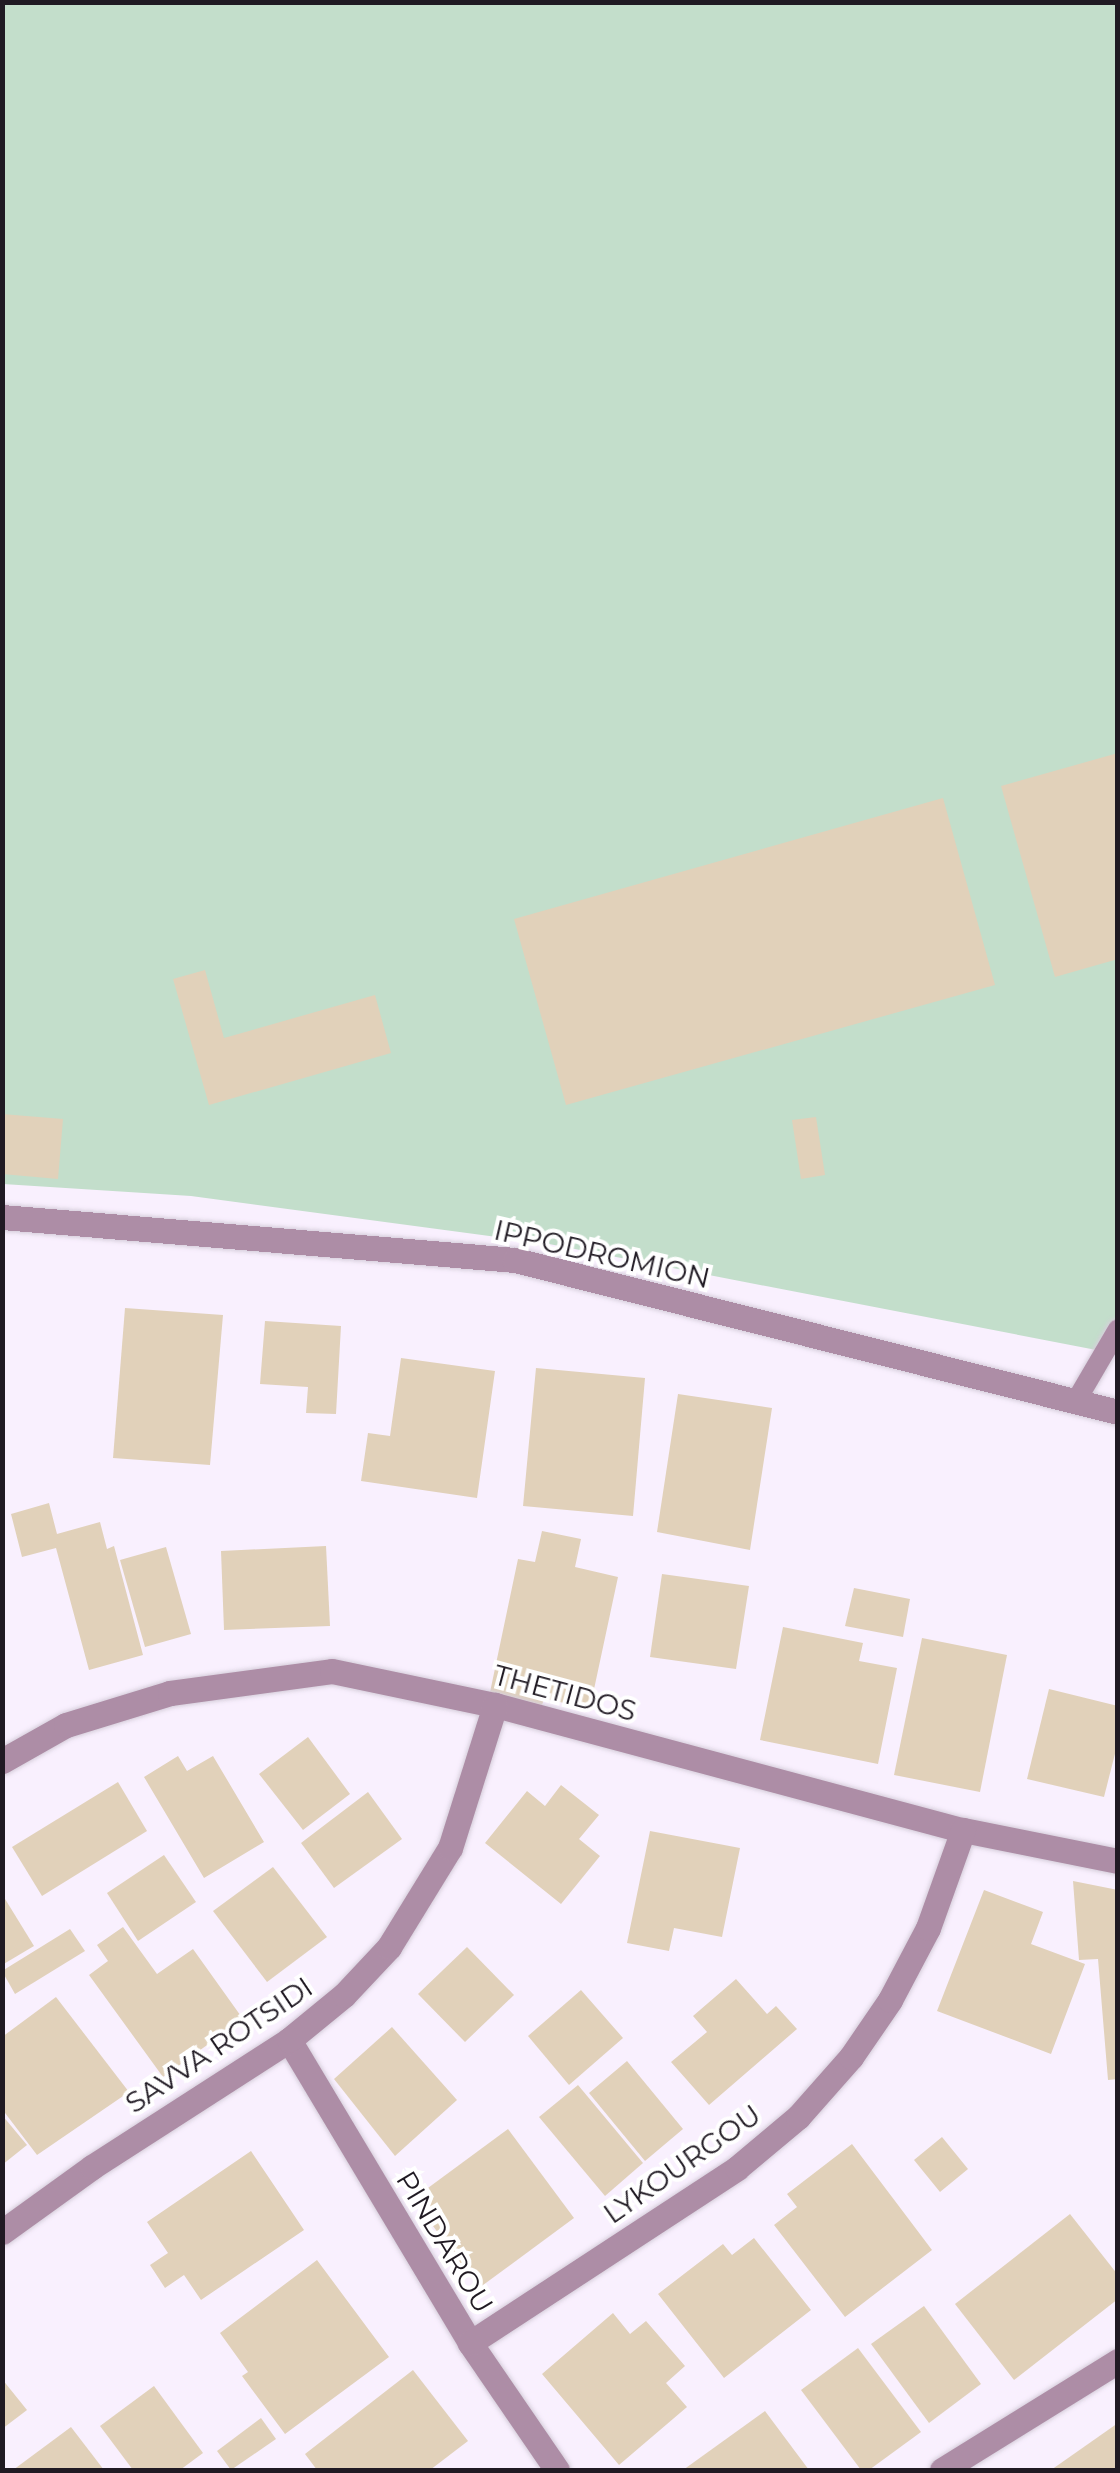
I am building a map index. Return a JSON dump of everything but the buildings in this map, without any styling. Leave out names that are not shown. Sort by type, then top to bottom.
[{"type":"street","name":"IPPODROMION","points":[[2,1217],[515,1260],[1118,1412]]},
{"type":"street","name":"THETIDOS","points":[[2,1762],[66,1725],[170,1693],[332,1671],[496,1705],[963,1830],[1118,1861]]},
{"type":"street","name":"SAVVA ROTSIDI","points":[[2,2232],[92,2167],[289,2040],[344,1995],[378,1960],[422,1898],[450,1848],[496,1705]]},
{"type":"street","name":"LYKOURGOU","points":[[470,2343],[737,2168],[798,2117],[851,2057],[890,2000],[928,1928],[963,1830]]},
{"type":"street","name":"PINDAROU","points":[[289,2040],[470,2343],[557,2470]]},
{"type":"street","points":[[942,2470],[1118,2362]]},
{"type":"lane","points":[[1076,1401],[1118,1330]]},
{"type":"green space","points":[[2,3],[1117,3],[1117,1354],[549,1244],[191,1196],[3,1184]]}]
